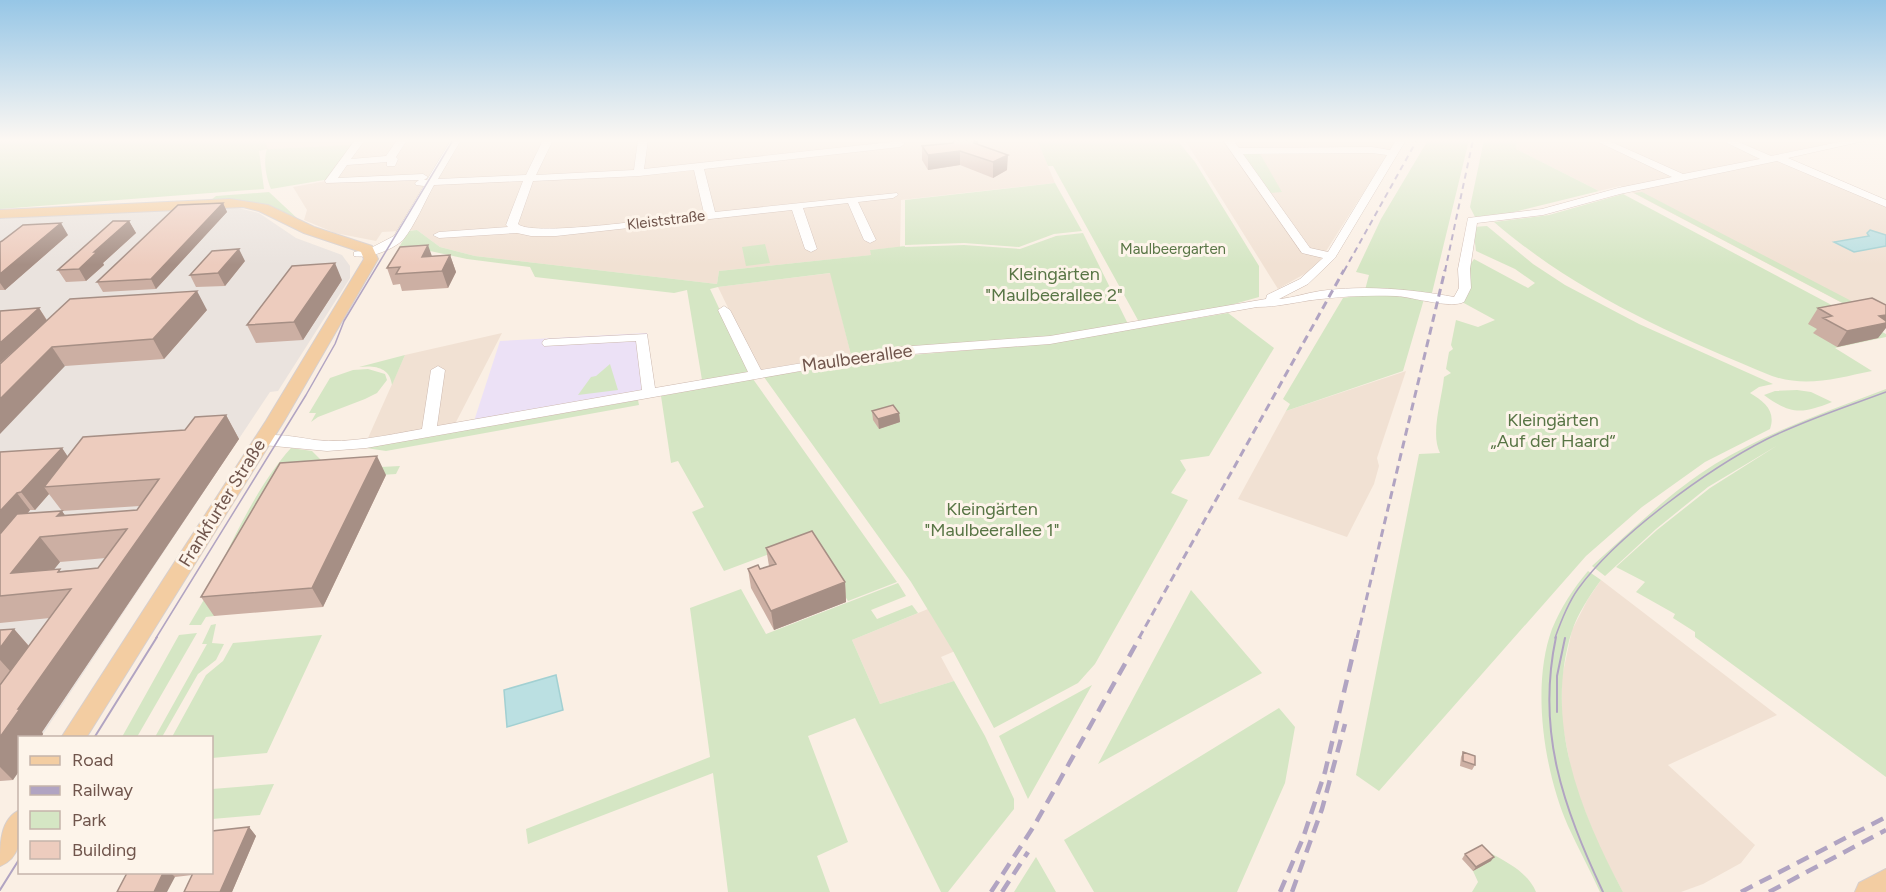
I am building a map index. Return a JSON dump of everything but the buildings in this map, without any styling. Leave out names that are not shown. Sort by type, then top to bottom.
[{"type":"main road","points":[[0,214],[242,203],[270,208],[287,220],[366,255]]},
{"type":"main road","name":"Frankfurter Straße","points":[[74,736],[363,276],[366,255]]},
{"type":"main road","points":[[0,853],[18,825]]},
{"type":"main road","points":[[1869,892],[1886,882]]},
{"type":"street","points":[[366,255],[398,238],[425,182]]},
{"type":"street","points":[[517,230],[512,225],[528,182]]},
{"type":"street","points":[[702,182],[710,214]]},
{"type":"street","points":[[1258,182],[1306,250],[1331,256]]},
{"type":"street","points":[[1257,303],[1280,296],[1319,271],[1331,256],[1376,182]]},
{"type":"street","name":"Maulbeerallee","points":[[262,440],[327,446],[366,443],[899,351],[1050,340],[1257,303],[1282,303],[1319,295],[1372,291],[1412,293],[1453,301],[1460,299],[1466,288],[1464,269],[1472,220],[1543,212],[1617,191],[1665,182]]},
{"type":"street","points":[[1831,182],[1886,204]]},
{"type":"street","name":"Kleiststraße","points":[[439,235],[517,230],[531,233],[556,233],[892,195]]},
{"type":"street","points":[[852,200],[870,240]]},
{"type":"street","points":[[796,205],[806,244]]},
{"type":"street","points":[[724,310],[756,374]]},
{"type":"street","points":[[549,343],[642,338],[649,393]]},
{"type":"street","points":[[429,432],[438,370]]},
{"type":"shaded area","points":[[323,182],[1055,183],[901,200],[900,247],[870,250],[872,255],[719,271],[717,284],[475,256],[440,247],[417,230],[382,232],[376,241],[335,233],[304,220],[307,210],[293,187]]},
{"type":"shaded area","points":[[1211,182],[1370,182],[1321,259],[1308,272],[1278,289]]},
{"type":"shaded area","points":[[1580,182],[1827,182],[1886,207],[1886,326],[1620,186],[1599,191]]},
{"type":"shaded area","points":[[238,208],[259,213],[296,238],[342,255],[350,266],[350,278],[278,391],[270,392],[42,736],[18,736],[18,772],[13,780],[0,781],[0,219]]},
{"type":"shaded area","points":[[831,273],[851,355],[758,370],[718,287]]},
{"type":"shaded area","points":[[502,333],[455,424],[368,438],[405,355]]},
{"type":"shaded area","points":[[647,333],[654,388],[474,421],[500,341]]},
{"type":"shaded area","points":[[1406,371],[1377,458],[1379,466],[1374,484],[1347,537],[1238,499],[1286,411]]},
{"type":"shaded area","points":[[1148,569],[941,657],[954,681],[880,704],[852,640],[928,609],[938,625]]},
{"type":"shaded area","points":[[1601,580],[1777,715],[1668,765],[1755,845],[1741,863],[1703,884],[1681,892],[1623,892],[1599,847],[1573,780],[1562,722],[1562,677],[1572,630]]},
{"type":"green space","points":[[0,182],[263,182],[264,189],[0,209]]},
{"type":"green space","points":[[269,182],[314,182],[271,189]]},
{"type":"green space","name":"Maulbeergarten","points":[[1062,182],[1207,182],[1259,266],[1259,297],[1227,306],[1139,322]]},
{"type":"green space","points":[[1261,182],[1276,182],[1282,192],[1269,193]]},
{"type":"green space","points":[[1403,182],[1459,182],[1432,293],[1365,290],[1369,275],[1356,272],[1381,219]]},
{"type":"green space","points":[[1475,182],[1580,182],[1599,191],[1510,213],[1475,217],[1470,207]]},
{"type":"green space","points":[[1055,183],[1082,231],[1054,234],[1019,247],[964,243],[905,245],[905,200]]},
{"type":"green space","points":[[269,192],[299,220],[256,203],[211,200],[216,196]]},
{"type":"green space","points":[[1642,192],[1886,319],[1886,326],[1634,193]]},
{"type":"green space","points":[[1623,194],[1886,334],[1886,337],[1835,348],[1872,371],[1810,382],[1785,380],[1772,376],[1662,328],[1592,291],[1526,248],[1494,222],[1549,215]]},
{"type":"green space","name":"Kleingärten „Auf der Haard“","points":[[1487,226],[1533,264],[1565,285],[1639,324],[1773,384],[1759,387],[1750,393],[1768,408],[1772,417],[1770,429],[1705,462],[1642,507],[1586,556],[1379,791],[1356,775],[1419,454],[1440,453],[1436,426],[1444,377],[1451,373],[1446,369],[1449,352],[1453,349],[1451,345],[1456,320],[1478,327],[1495,320],[1462,302],[1469,283],[1470,265],[1474,259],[1528,288],[1535,283],[1515,269],[1476,251],[1473,227]]},
{"type":"green space","name":"Kleingärten \"Maulbeerallee 2\"","points":[[417,230],[440,247],[475,256],[717,284],[719,271],[871,255],[870,250],[905,246],[964,245],[1020,249],[1056,236],[1083,233],[1128,324],[1048,337],[898,348],[851,355],[830,273],[718,287],[710,289],[749,372],[702,380],[687,290],[674,293],[535,277],[530,267],[467,259],[430,251],[396,253],[408,231]]},
{"type":"green space","points":[[765,244],[770,263],[746,266],[742,247]]},
{"type":"green space","points":[[1370,294],[1401,294],[1424,299],[1403,371],[1286,411],[1290,404],[1283,399],[1343,298]]},
{"type":"green space","name":"Kleingärten \"Maulbeerallee 1\"","points":[[1228,313],[1274,348],[1209,456],[1180,460],[1186,470],[1171,493],[1188,500],[1095,664],[1078,683],[994,728],[953,651],[911,582],[764,377],[900,356],[1052,343]]},
{"type":"green space","points":[[405,355],[392,385],[388,374],[380,368],[359,367]]},
{"type":"green space","points":[[610,364],[618,390],[578,395],[591,377],[596,376]]},
{"type":"green space","points":[[368,369],[385,374],[387,380],[377,393],[311,422],[316,413],[309,413],[330,378],[353,370]]},
{"type":"green space","points":[[753,379],[897,582],[848,601],[809,539],[724,571],[692,512],[704,507],[678,461],[671,463],[661,396]]},
{"type":"green space","points":[[1886,389],[1886,777],[1695,637],[1695,632],[1673,618],[1675,614],[1636,592],[1645,582],[1616,567],[1657,530],[1710,488],[1778,445],[1708,487],[1656,529],[1605,576],[1592,566],[1667,499],[1715,464],[1777,432]]},
{"type":"green space","points":[[1775,391],[1811,392],[1832,402],[1813,409],[1797,410],[1773,402],[1764,395]]},
{"type":"green space","points":[[638,400],[639,405],[386,451],[366,448]]},
{"type":"green space","points":[[291,448],[312,451],[324,463],[342,469],[400,466],[396,474],[290,481],[214,616],[206,617],[201,625],[189,625],[225,564],[221,564],[252,503],[270,474]]},
{"type":"green space","points":[[1588,571],[1601,580],[1585,604],[1572,631],[1564,665],[1562,699],[1564,733],[1581,799],[1593,831],[1623,892],[1600,892],[1568,826],[1560,804],[1552,780],[1543,728],[1542,676],[1552,629],[1568,598]]},
{"type":"green space","points":[[898,583],[906,596],[871,610],[877,619],[912,605],[918,613],[852,640],[880,704],[954,681],[985,736],[1014,799],[1014,809],[948,892],[941,892],[855,718],[808,736],[848,842],[817,856],[830,892],[728,892],[713,773],[528,844],[526,829],[710,757],[690,608],[741,589],[766,634]]},
{"type":"green space","points":[[1191,590],[1262,673],[1098,764]]},
{"type":"green space","points":[[216,624],[212,643],[224,644],[216,660],[198,674],[163,736],[156,736],[207,644],[202,644],[211,625]]},
{"type":"green space","points":[[197,633],[138,736],[123,736],[179,635]]},
{"type":"green space","points":[[322,635],[267,753],[213,758],[213,736],[173,736],[206,675],[223,661],[233,643]]},
{"type":"green space","points":[[1092,685],[1028,799],[999,736]]},
{"type":"green space","points":[[1279,708],[1295,727],[1285,783],[1237,892],[1094,892],[1064,840]]},
{"type":"green space","points":[[274,784],[260,815],[213,819],[213,789]]},
{"type":"green space","points":[[1492,854],[1523,874],[1536,892],[1472,892],[1478,882],[1473,871]]},
{"type":"green space","points":[[1036,857],[1056,892],[1014,892]]},
{"type":"water","points":[[1870,230],[1886,235],[1886,246],[1854,252],[1834,242],[1869,236],[1867,233]]},
{"type":"water","points":[[556,675],[563,710],[507,727],[504,690]]},
{"type":"tram line","points":[[156,638],[306,395],[335,344],[344,321],[428,182]]},
{"type":"tram line","points":[[1555,638],[1571,600],[1595,568],[1665,505],[1718,468],[1767,439],[1886,392]]},
{"type":"tram line","points":[[95,736],[157,637]]},
{"type":"tram line","points":[[1556,637],[1549,705],[1557,768],[1576,829],[1603,892]]},
{"type":"tram line","points":[[1557,712],[1557,676],[1565,638]]},
{"type":"tram line","points":[[0,890],[18,861]]},
{"type":"railway","points":[[1344,271],[1394,182]]},
{"type":"railway","points":[[1445,271],[1464,182]]},
{"type":"railway","points":[[1139,638],[1344,270]]},
{"type":"railway","points":[[1357,638],[1445,270]]},
{"type":"railway","points":[[991,892],[1034,826],[1140,637]]},
{"type":"railway","points":[[1280,892],[1303,838],[1325,772],[1357,637]]},
{"type":"railway","points":[[1292,892],[1322,809],[1345,724]]},
{"type":"railway","points":[[1741,892],[1886,817]]},
{"type":"railway","points":[[1769,892],[1886,830]]},
{"type":"railway","points":[[1002,892],[1028,852]]}]
